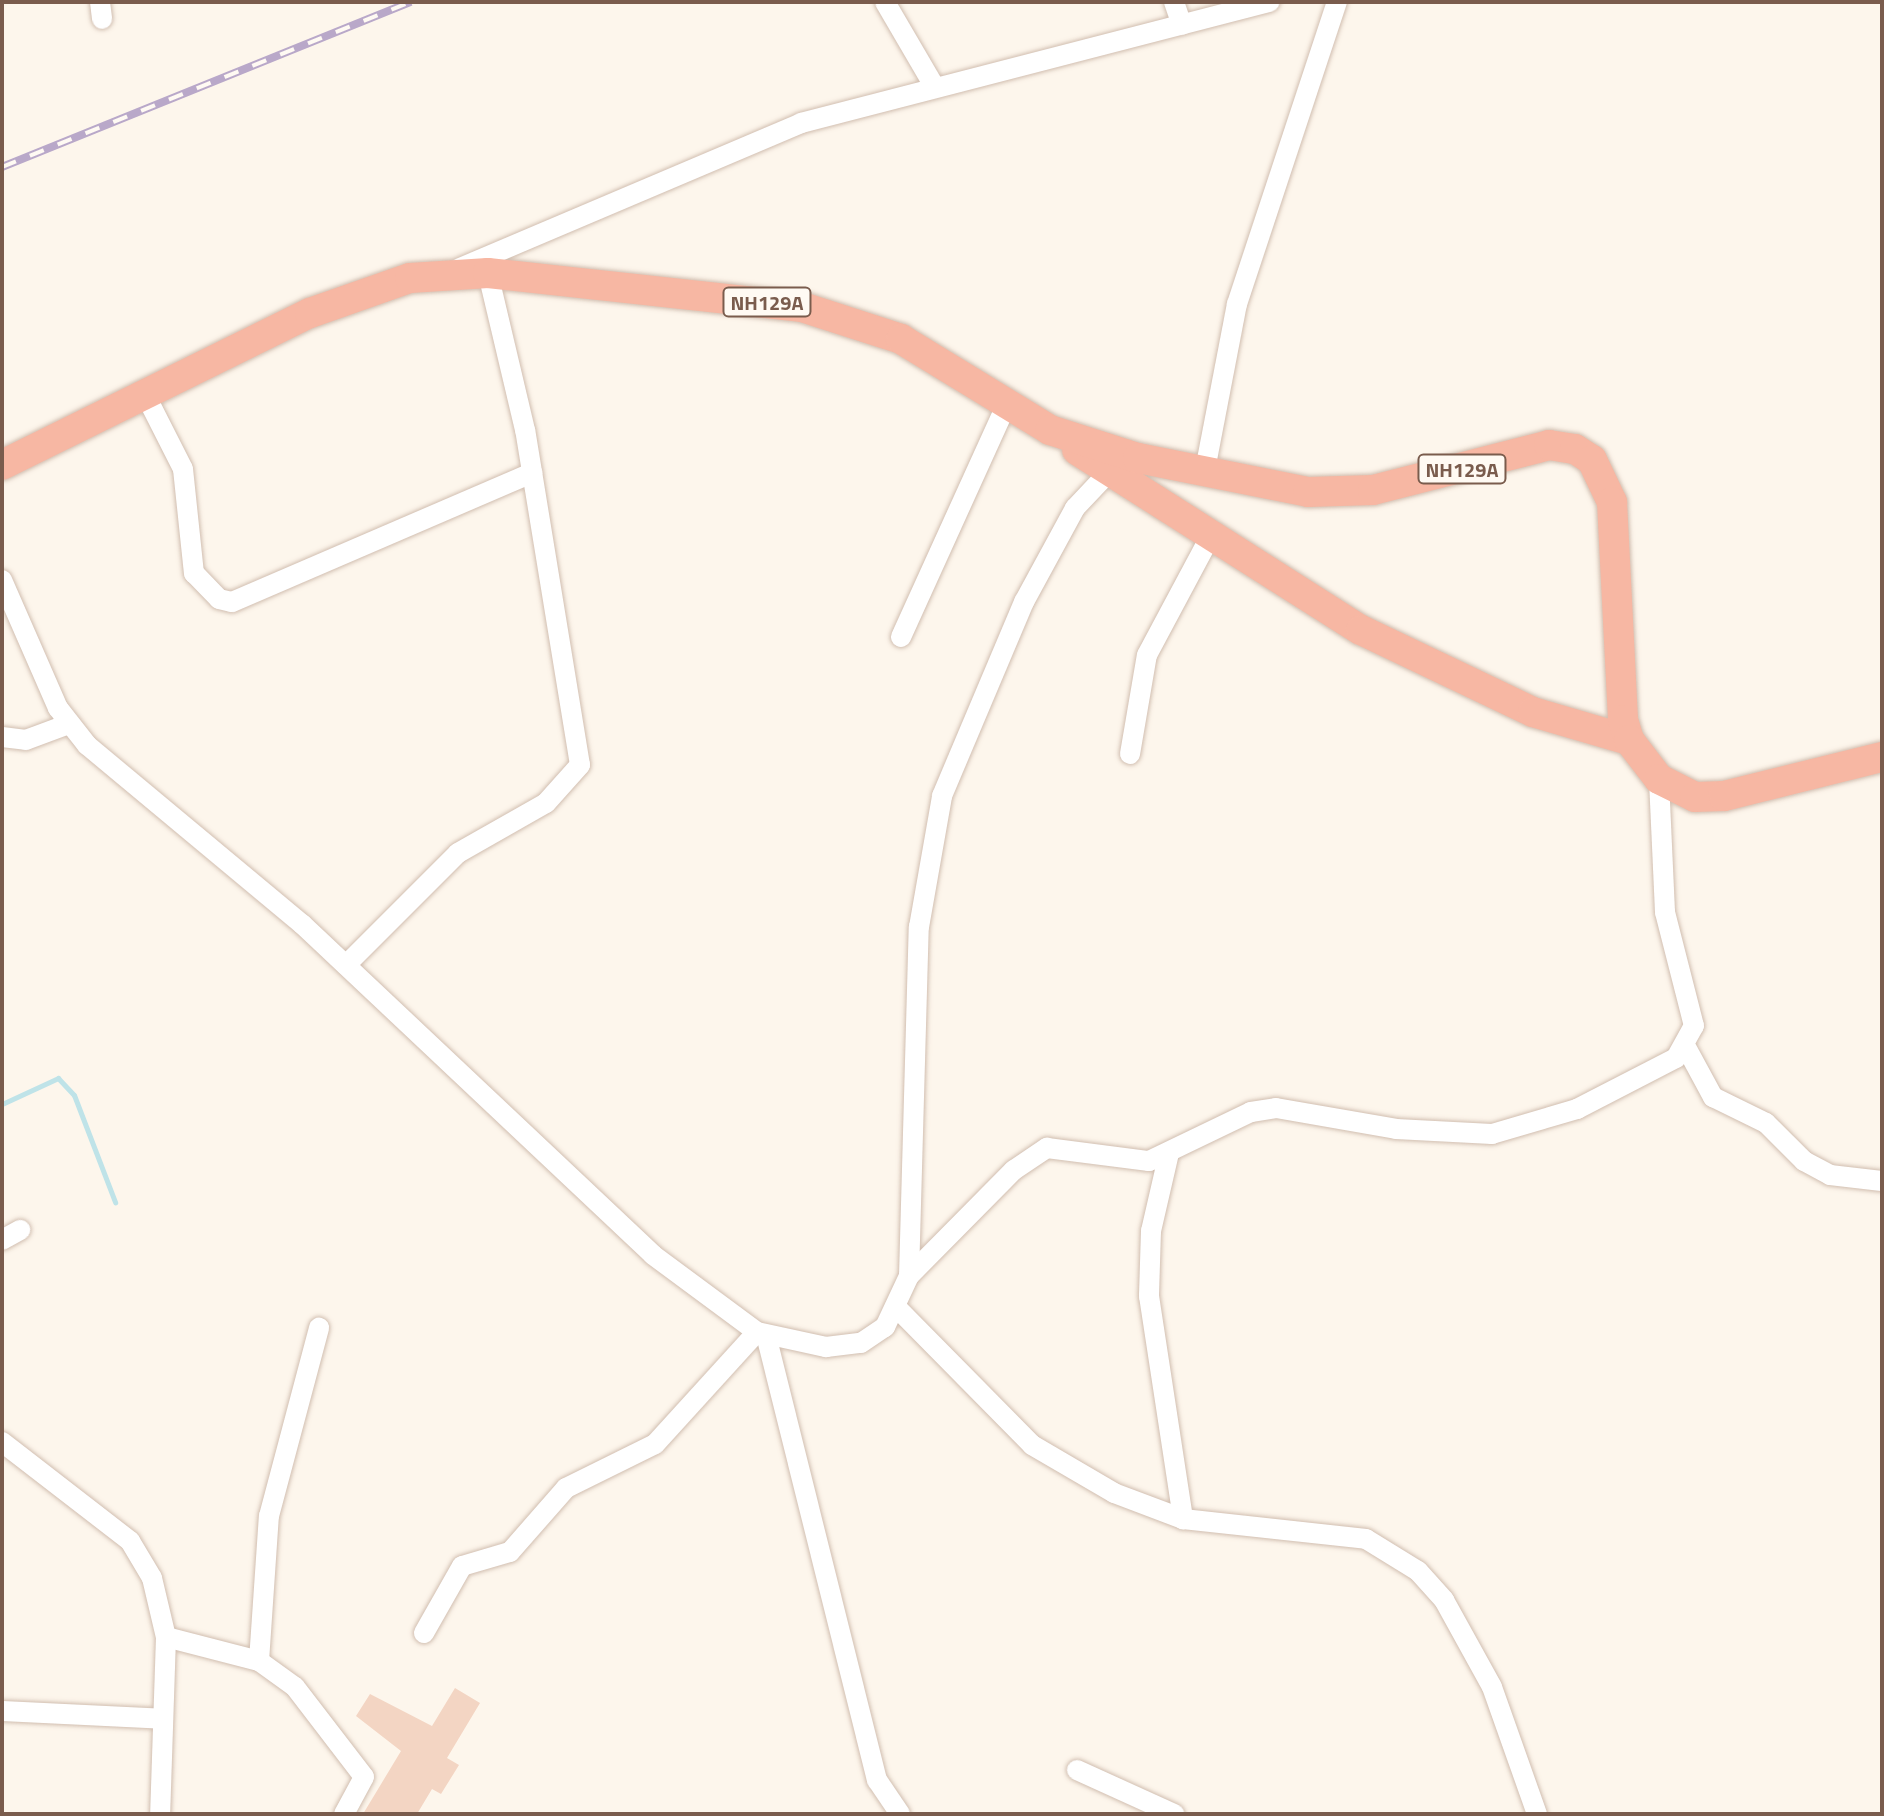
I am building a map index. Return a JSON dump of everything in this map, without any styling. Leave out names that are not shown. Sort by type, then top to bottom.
[{"type":"highway","name":"NH129A","points":[[2,465],[144,392],[368,289],[455,270],[838,314],[901,339],[1050,430],[1209,539],[1361,630],[1533,712],[1629,740],[1615,522],[1606,480],[1584,454],[1549,445],[1408,484],[1340,494],[1205,470],[1050,430]]},
{"type":"highway","points":[[1629,740],[1659,779],[1695,797],[1724,796],[1882,757]]},
{"type":"street","points":[[885,2],[934,86]]},
{"type":"street","points":[[1174,2],[1182,25]]},
{"type":"street","points":[[455,270],[723,152],[934,86],[1270,2]]},
{"type":"street","points":[[1205,470],[1237,304],[1337,2]]},
{"type":"street","points":[[346,965],[458,853],[546,803],[580,765],[532,473],[488,273]]},
{"type":"street","points":[[144,392],[183,469],[194,573],[219,599],[232,602],[532,473]]},
{"type":"street","points":[[901,637],[1006,405]]},
{"type":"street","points":[[2,580],[69,724],[346,965],[591,1201],[761,1334],[803,1345],[861,1343],[899,1310],[909,1276],[918,955],[929,841],[958,750],[1024,602],[1075,508],[1109,472]]},
{"type":"street","points":[[1130,754],[1147,655],[1209,539]]},
{"type":"street","points":[[2,737],[26,740],[69,724]]},
{"type":"street","points":[[909,1276],[1037,1152],[1060,1147],[1135,1163],[1169,1153],[1263,1109],[1428,1132],[1516,1129],[1613,1094],[1687,1049],[1694,1026],[1665,912],[1659,779]]},
{"type":"street","points":[[1687,1049],[1713,1097],[1766,1123],[1812,1166],[1882,1181]]},
{"type":"street","points":[[1169,1153],[1151,1231],[1149,1296],[1183,1519]]},
{"type":"street","points":[[899,1310],[1032,1445],[1114,1493],[1183,1519],[1347,1534],[1418,1571],[1444,1600],[1492,1687],[1537,1814]]},
{"type":"street","points":[[259,1661],[271,1504],[319,1328]]},
{"type":"street","points":[[424,1633],[462,1566],[510,1552],[566,1488],[655,1444],[761,1334]]},
{"type":"street","points":[[761,1334],[877,1780],[900,1814]]},
{"type":"street","points":[[4,1445],[130,1541],[152,1578],[166,1637],[160,1814]]},
{"type":"street","points":[[166,1637],[259,1661],[295,1687],[361,1769],[363,1787],[344,1814]]},
{"type":"street","points":[[2,1711],[163,1719]]},
{"type":"street","points":[[1077,1770],[1174,1814]]},
{"type":"building","points":[[455,1688],[480,1703],[447,1758],[459,1765],[441,1794],[432,1789],[417,1814],[363,1814],[401,1751],[356,1716],[370,1694],[432,1726]]},
{"type":"waterway","points":[[2,1104],[58,1078],[74,1095],[115,1202]]},
{"type":"railway","points":[[2,167],[411,2]]}]
